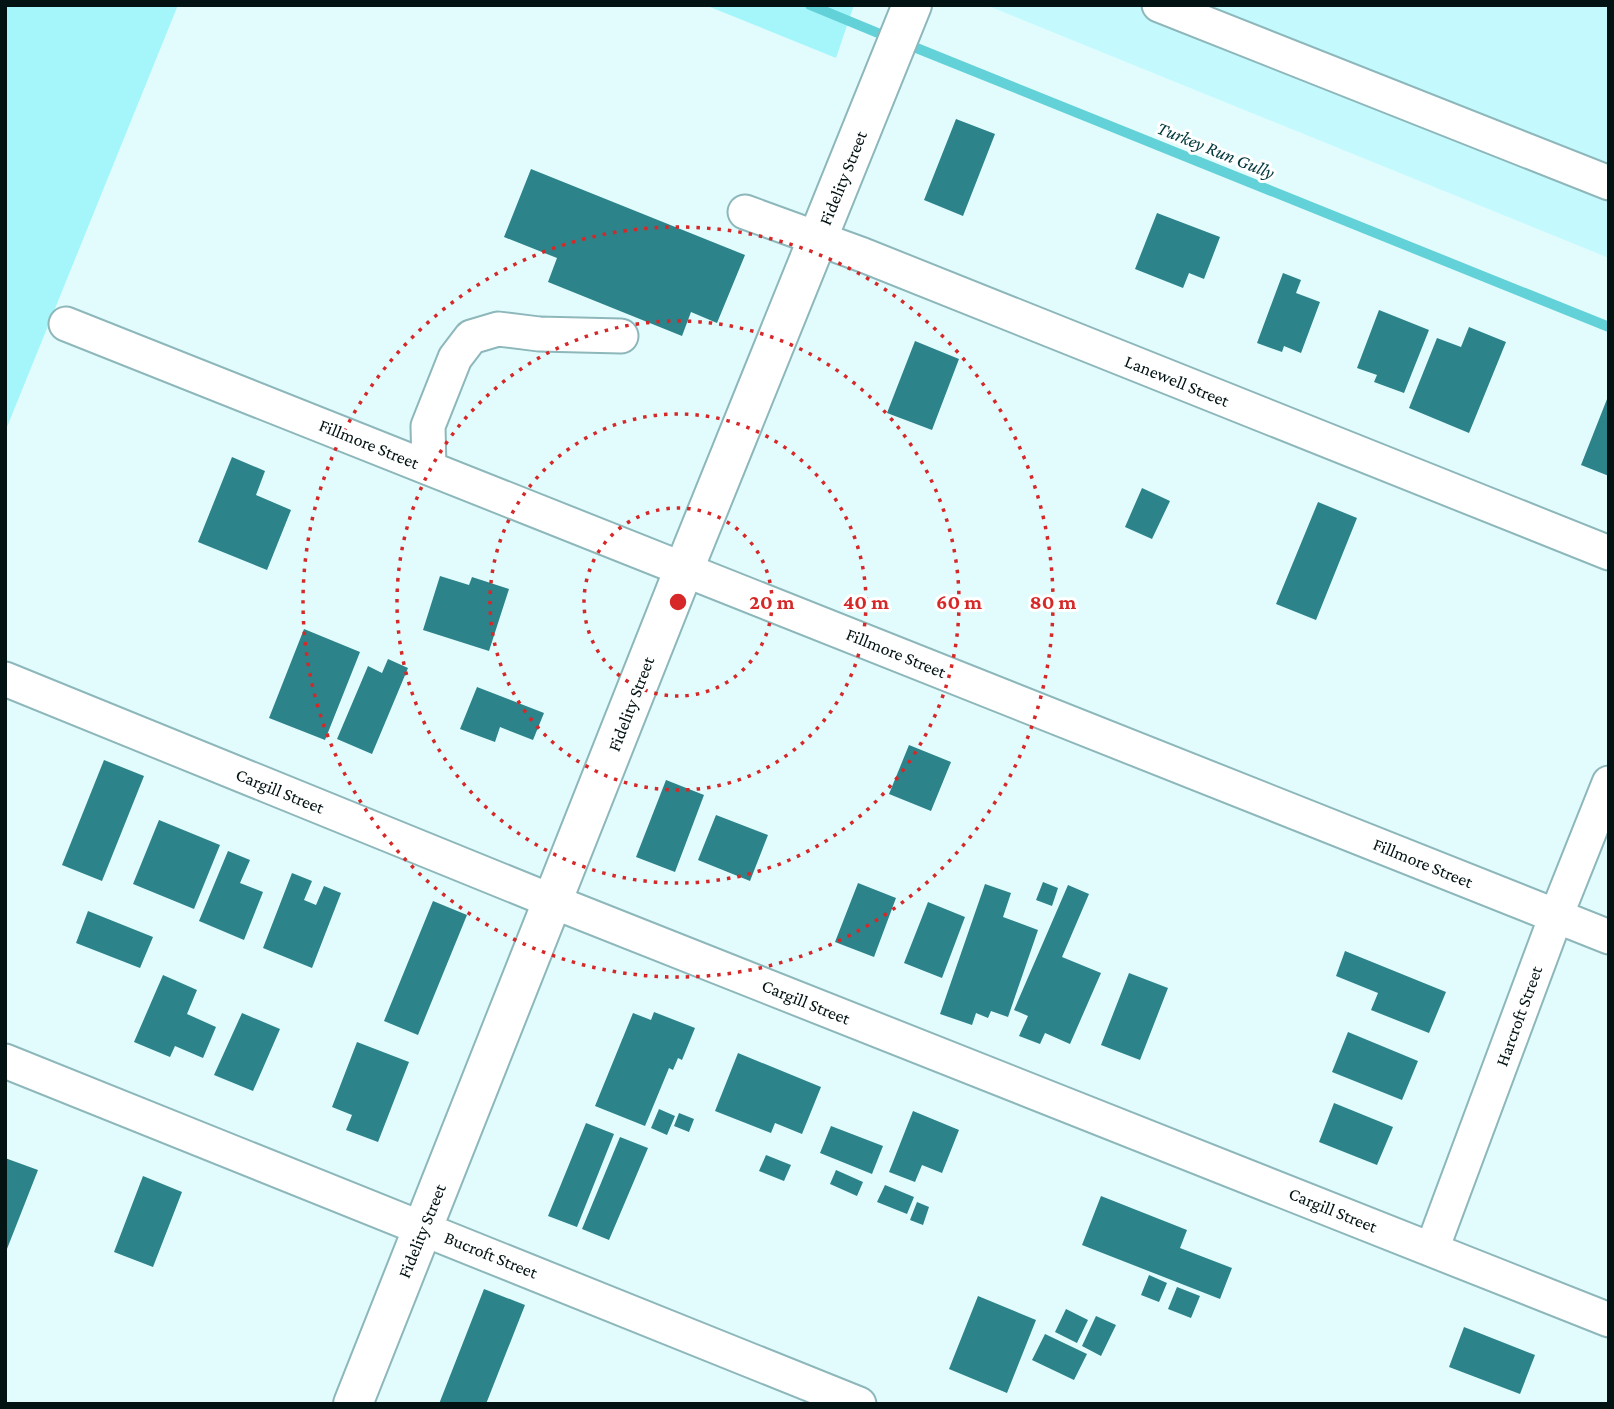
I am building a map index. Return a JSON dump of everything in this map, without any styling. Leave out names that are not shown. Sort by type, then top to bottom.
[{"type":"main road","name":"Fidelity Street","points":[[353,1404],[684,569],[912,5]]},
{"type":"street","points":[[1159,5],[1609,183]]},
{"type":"street","name":"Lanewell Street","points":[[745,212],[819,238],[1609,553]]},
{"type":"street","name":"Fillmore Street","points":[[66,324],[1609,937]]},
{"type":"street","points":[[429,468],[428,426],[455,358],[471,337],[498,329],[539,334],[621,336]]},
{"type":"street","name":"Cargill Street","points":[[5,679],[554,902],[1609,1320]]},
{"type":"street","name":"Harcroft Street","points":[[1432,1249],[1556,916],[1609,783]]},
{"type":"street","name":"Bucroft Street","points":[[5,1061],[859,1404]]},
{"type":"shaded area","points":[[5,5],[178,5],[5,432]]},
{"type":"shaded area","points":[[705,5],[854,5],[836,58]]},
{"type":"shaded area","points":[[986,5],[1609,5],[1609,258]]},
{"type":"building","points":[[956,119],[995,134],[963,216],[924,200]]},
{"type":"building","points":[[531,169],[745,255],[717,323],[691,312],[682,336],[548,282],[557,258],[504,237]]},
{"type":"building","points":[[1157,213],[1220,237],[1204,279],[1189,273],[1183,288],[1135,269]]},
{"type":"building","points":[[1283,273],[1301,280],[1296,293],[1320,302],[1301,353],[1284,346],[1282,352],[1257,343]]},
{"type":"building","points":[[1379,310],[1429,330],[1404,393],[1374,382],[1377,375],[1357,368]]},
{"type":"building","points":[[1469,327],[1506,342],[1469,433],[1409,408],[1437,338],[1461,347]]},
{"type":"building","points":[[915,341],[959,359],[932,430],[887,413]]},
{"type":"building","points":[[1609,394],[1609,476],[1581,465]]},
{"type":"building","points":[[232,457],[265,471],[256,495],[291,510],[267,570],[198,542]]},
{"type":"building","points":[[1142,488],[1170,501],[1152,539],[1125,527]]},
{"type":"building","points":[[1318,502],[1357,518],[1316,620],[1276,604]]},
{"type":"building","points":[[440,576],[469,585],[472,577],[509,589],[489,651],[423,630]]},
{"type":"building","points":[[304,629],[360,652],[325,740],[269,718]]},
{"type":"building","points":[[388,659],[408,668],[372,754],[337,739],[368,666],[382,673]]},
{"type":"building","points":[[477,687],[544,713],[533,740],[500,727],[495,742],[460,729]]},
{"type":"building","points":[[909,745],[951,762],[931,811],[889,794]]},
{"type":"building","points":[[104,760],[144,776],[102,881],[62,865]]},
{"type":"building","points":[[666,780],[704,795],[675,872],[636,857]]},
{"type":"building","points":[[716,815],[768,835],[750,881],[698,860]]},
{"type":"building","points":[[159,820],[220,845],[194,909],[133,884]]},
{"type":"building","points":[[228,851],[250,860],[240,883],[263,892],[244,940],[199,921]]},
{"type":"building","points":[[292,873],[312,881],[304,900],[316,905],[324,886],[341,893],[312,968],[263,948]]},
{"type":"building","points":[[1043,882],[1058,888],[1052,906],[1036,900]]},
{"type":"building","points":[[858,883],[896,898],[874,957],[835,942]]},
{"type":"building","points":[[985,884],[1011,893],[1003,917],[1038,930],[1008,1017],[991,1011],[988,1018],[976,1013],[972,1025],[940,1014]]},
{"type":"building","points":[[1068,885],[1089,894],[1062,957],[1101,973],[1070,1044],[1045,1033],[1040,1044],[1019,1036],[1028,1016],[1014,1010]]},
{"type":"building","points":[[433,901],[467,915],[418,1035],[384,1021]]},
{"type":"building","points":[[928,902],[965,917],[942,978],[904,963]]},
{"type":"building","points":[[88,911],[153,937],[140,968],[76,943]]},
{"type":"building","points":[[1345,951],[1446,992],[1429,1033],[1371,1010],[1378,993],[1336,976]]},
{"type":"building","points":[[1129,973],[1168,988],[1140,1060],[1101,1045]]},
{"type":"building","points":[[163,975],[197,990],[187,1014],[216,1027],[203,1058],[175,1046],[170,1057],[134,1042]]},
{"type":"building","points":[[654,1012],[695,1028],[682,1060],[678,1058],[673,1070],[669,1068],[645,1126],[595,1106],[633,1013],[651,1020]]},
{"type":"building","points":[[242,1013],[280,1029],[253,1091],[214,1075]]},
{"type":"building","points":[[1348,1032],[1418,1061],[1402,1100],[1332,1072]]},
{"type":"building","points":[[357,1042],[409,1062],[378,1142],[346,1130],[352,1115],[332,1107]]},
{"type":"building","points":[[738,1053],[821,1087],[802,1134],[775,1123],[771,1133],[715,1111]]},
{"type":"building","points":[[1334,1103],[1393,1127],[1377,1165],[1319,1142]]},
{"type":"building","points":[[659,1109],[675,1116],[667,1135],[651,1128]]},
{"type":"building","points":[[913,1111],[959,1130],[942,1173],[922,1165],[915,1182],[889,1172]]},
{"type":"building","points":[[679,1113],[694,1119],[689,1132],[674,1126]]},
{"type":"building","points":[[586,1123],[614,1134],[577,1227],[548,1216]]},
{"type":"building","points":[[831,1126],[883,1146],[872,1174],[820,1153]]},
{"type":"building","points":[[620,1137],[648,1148],[609,1240],[582,1229]]},
{"type":"building","points":[[766,1155],[791,1165],[784,1181],[759,1171]]},
{"type":"building","points":[[5,1158],[38,1170],[5,1254]]},
{"type":"building","points":[[836,1170],[863,1182],[857,1196],[830,1184]]},
{"type":"building","points":[[143,1176],[182,1192],[153,1267],[114,1252]]},
{"type":"building","points":[[885,1185],[914,1197],[907,1214],[877,1202]]},
{"type":"building","points":[[1101,1196],[1187,1230],[1180,1248],[1232,1268],[1220,1299],[1082,1245]]},
{"type":"building","points":[[917,1202],[929,1207],[923,1225],[910,1220]]},
{"type":"building","points":[[1149,1275],[1167,1283],[1159,1302],[1141,1295]]},
{"type":"building","points":[[1177,1287],[1200,1296],[1191,1318],[1168,1309]]},
{"type":"building","points":[[484,1289],[525,1305],[486,1404],[439,1404]]},
{"type":"building","points":[[978,1296],[1036,1320],[1007,1393],[949,1369]]},
{"type":"building","points":[[1066,1309],[1088,1320],[1077,1343],[1055,1332]]},
{"type":"building","points":[[1096,1316],[1116,1325],[1101,1356],[1082,1346]]},
{"type":"building","points":[[1464,1327],[1535,1355],[1520,1394],[1449,1367]]},
{"type":"building","points":[[1045,1334],[1087,1354],[1074,1380],[1032,1360]]},
{"type":"waterway","name":"Turkey Run Gully","points":[[810,5],[890,38]]},
{"type":"waterway","name":"Turkey Run Gully","points":[[904,43],[1609,327]]}]
